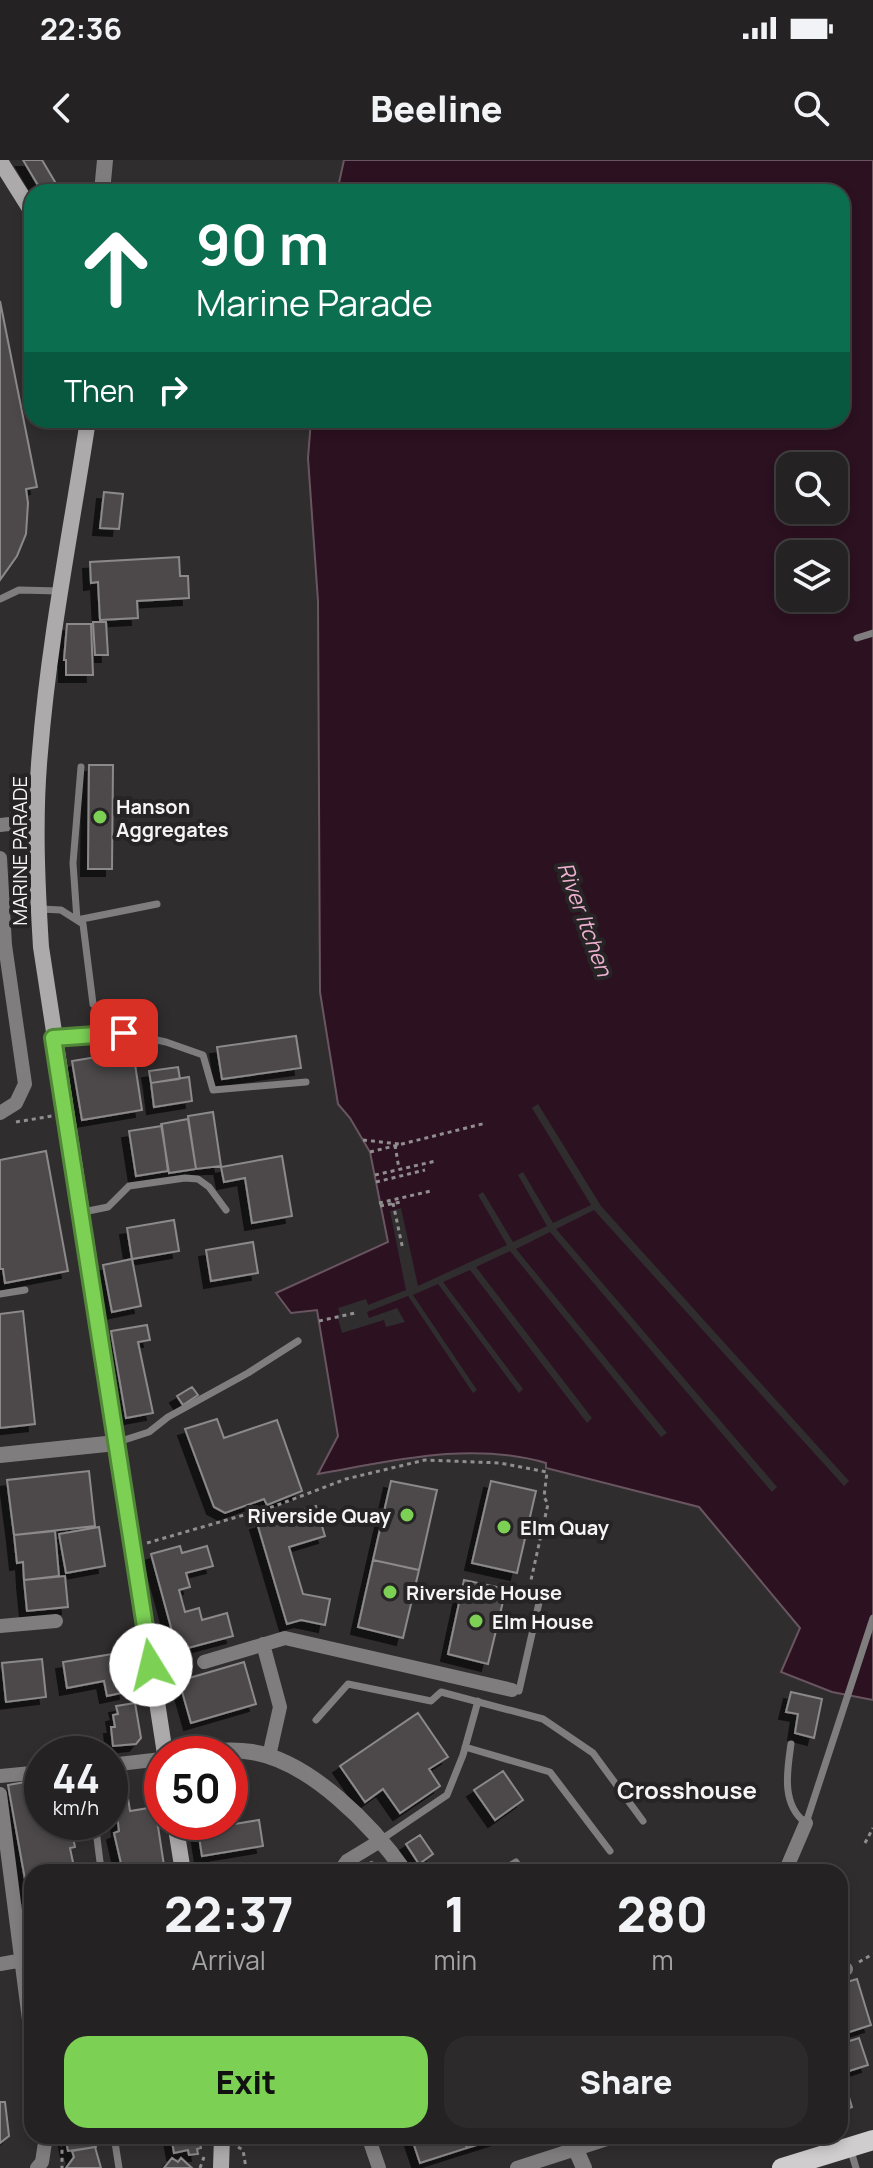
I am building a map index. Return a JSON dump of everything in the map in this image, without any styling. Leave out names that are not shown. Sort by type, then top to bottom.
[{"type":"main road","points":[[0,161],[24,199]]},
{"type":"main road","name":"MARINE PARADE","points":[[87,428],[59,591],[39,753],[36,821],[41,947],[161,1736]]},
{"type":"main road","points":[[178,1840],[182,1864]]},
{"type":"main road","points":[[782,2168],[873,2140]]},
{"type":"main road","points":[[221,2168],[222,2144]]},
{"type":"street","points":[[103,184],[105,160]]},
{"type":"street","points":[[0,825],[36,821]]},
{"type":"street","points":[[0,858],[5,945],[25,1073],[22,1094],[3,1112]]},
{"type":"street","points":[[0,1455],[116,1443]]},
{"type":"street","points":[[0,1626],[56,1621]]},
{"type":"street","points":[[204,1662],[285,1638],[512,1690]]},
{"type":"street","points":[[263,1644],[280,1707],[269,1756]]},
{"type":"street","points":[[248,1752],[269,1756],[313,1779],[349,1809],[399,1864]]},
{"type":"street","points":[[0,1776],[24,1774]]},
{"type":"street","points":[[0,1794],[24,1936]]},
{"type":"street","points":[[788,1864],[806,1823]]},
{"type":"street","points":[[345,1864],[380,1841]]},
{"type":"street","points":[[0,1964],[24,1961]]},
{"type":"street","points":[[37,2168],[42,2162],[45,2144]]},
{"type":"street","points":[[371,2144],[379,2168]]},
{"type":"street","points":[[517,2168],[569,2144]]},
{"type":"street","points":[[574,2144],[584,2168]]},
{"type":"lane","points":[[0,599],[19,590],[59,591]]},
{"type":"lane","points":[[857,638],[873,633]]},
{"type":"lane","points":[[77,920],[73,863],[81,767]]},
{"type":"lane","points":[[77,920],[157,904]]},
{"type":"lane","points":[[39,908],[61,910],[83,924],[93,1004]]},
{"type":"lane","points":[[53,1038],[124,1033],[166,1042],[203,1055],[213,1090],[306,1082]]},
{"type":"lane","points":[[81,1212],[108,1207],[129,1186],[185,1178],[198,1179],[209,1187],[226,1210]]},
{"type":"lane","points":[[0,1294],[25,1290]]},
{"type":"lane","points":[[116,1443],[149,1432],[168,1417],[298,1341]]},
{"type":"lane","points":[[512,1690],[519,1691],[541,1594],[529,1591]]},
{"type":"lane","points":[[791,1744],[787,1789],[799,1818],[806,1823],[873,1618]]},
{"type":"lane","points":[[316,1720],[348,1684],[431,1701],[441,1692],[543,1719],[593,1753],[643,1821]]},
{"type":"lane","points":[[380,1841],[447,1795],[478,1701]]},
{"type":"lane","points":[[465,1747],[550,1772],[610,1851]]},
{"type":"lane","points":[[97,1840],[100,1862]]},
{"type":"lane","points":[[115,2144],[119,2168]]},
{"type":"lane","points":[[769,2168],[850,2144],[856,2168]]},
{"type":"path","points":[[3,1112],[15,1122],[65,1114]]},
{"type":"path","points":[[370,1152],[486,1123]]},
{"type":"path","points":[[363,1140],[401,1144]]},
{"type":"path","points":[[395,1145],[399,1170]]},
{"type":"path","points":[[375,1175],[436,1161]]},
{"type":"path","points":[[376,1182],[425,1170]]},
{"type":"path","points":[[401,1202],[380,1204],[431,1191]]},
{"type":"path","points":[[393,1203],[403,1250]]},
{"type":"path","points":[[319,1321],[355,1313]]},
{"type":"path","points":[[132,1547],[275,1506],[346,1479],[425,1460],[500,1463],[547,1472],[544,1497]]},
{"type":"path","points":[[865,1843],[873,1828]]},
{"type":"path","points":[[62,2145],[62,2168]]},
{"type":"water","name":"River Itchen","points":[[344,160],[873,160],[873,1700],[832,1692],[781,1672],[800,1628],[699,1507],[546,1468],[546,1463],[489,1454],[432,1455],[318,1474],[338,1436],[317,1310],[291,1313],[276,1293],[388,1242],[370,1152],[338,1104],[320,992],[318,601],[308,458],[310,428],[850,428],[850,184],[339,184]]},
{"type":"pier","points":[[538,1104],[601,1206],[849,1481],[844,1486],[594,1210],[556,1229],[777,1487],[772,1492],[550,1232],[516,1249],[667,1433],[661,1437],[510,1251],[476,1267],[592,1418],[587,1423],[470,1270],[443,1282],[523,1389],[519,1393],[438,1284],[413,1295],[477,1390],[473,1393],[408,1296],[367,1312],[369,1318],[397,1308],[405,1322],[386,1327],[384,1320],[342,1333],[338,1308],[366,1299],[368,1305],[406,1290],[390,1211],[401,1208],[418,1286],[507,1245],[478,1195],[483,1192],[513,1242],[547,1226],[518,1175],[523,1172],[553,1223],[591,1205],[532,1108]]},
{"type":"building","points":[[23,160],[42,160],[56,184],[37,184]]},
{"type":"building","points":[[0,301],[37,487],[26,489],[26,534],[17,556],[0,580]]},
{"type":"building","points":[[104,492],[123,494],[119,529],[100,528]]},
{"type":"building","points":[[179,557],[180,576],[188,576],[189,598],[137,601],[138,618],[100,620],[98,582],[91,583],[90,562]]},
{"type":"building","points":[[93,622],[106,622],[108,655],[95,655]]},
{"type":"building","points":[[67,624],[91,624],[93,675],[66,675]]},
{"type":"building","name":"Hanson Aggregates","points":[[89,765],[113,765],[112,869],[88,869]]},
{"type":"building","points":[[296,1036],[301,1068],[222,1079],[217,1047]]},
{"type":"building","points":[[133,1051],[142,1110],[82,1120],[72,1061]]},
{"type":"building","points":[[178,1067],[180,1079],[151,1083],[149,1071]]},
{"type":"building","points":[[189,1077],[192,1101],[154,1107],[151,1083]]},
{"type":"building","points":[[213,1112],[221,1166],[196,1169],[188,1116]]},
{"type":"building","points":[[188,1119],[196,1169],[169,1173],[161,1124]]},
{"type":"building","points":[[162,1126],[168,1171],[136,1176],[129,1131]]},
{"type":"building","points":[[46,1151],[68,1271],[5,1283],[3,1269],[0,1269],[0,1160]]},
{"type":"building","points":[[282,1156],[292,1216],[252,1223],[245,1178],[224,1182],[221,1167]]},
{"type":"building","points":[[174,1220],[179,1251],[132,1259],[127,1228]]},
{"type":"building","points":[[253,1242],[258,1273],[211,1281],[206,1250]]},
{"type":"building","points":[[132,1259],[141,1306],[112,1312],[103,1265]]},
{"type":"building","points":[[23,1311],[35,1424],[0,1428],[0,1314]]},
{"type":"building","points":[[147,1325],[150,1340],[138,1342],[153,1413],[126,1418],[111,1331]]},
{"type":"building","points":[[192,1387],[198,1395],[183,1405],[177,1396]]},
{"type":"building","points":[[217,1419],[224,1438],[277,1420],[302,1491],[267,1505],[264,1499],[225,1513],[214,1507],[185,1429]]},
{"type":"building","points":[[89,1471],[95,1526],[14,1535],[7,1480]]},
{"type":"building","name":"Riverside Quay","points":[[391,1481],[437,1490],[419,1570],[373,1560]]},
{"type":"building","name":"Elm Quay","points":[[491,1481],[536,1491],[517,1573],[472,1563]]},
{"type":"building","points":[[316,1506],[325,1536],[289,1547],[303,1594],[330,1599],[325,1625],[301,1620],[287,1624],[257,1523]]},
{"type":"building","points":[[99,1527],[105,1566],[66,1573],[59,1534]]},
{"type":"building","points":[[55,1531],[59,1576],[24,1580],[23,1562],[17,1563],[14,1535]]},
{"type":"building","points":[[180,1546],[182,1553],[207,1546],[213,1566],[186,1573],[190,1587],[179,1590],[185,1612],[199,1608],[202,1620],[227,1613],[233,1636],[173,1652],[167,1632],[172,1631],[151,1554]]},
{"type":"building","name":"Riverside House","points":[[373,1560],[419,1570],[403,1638],[358,1627]]},
{"type":"building","points":[[65,1576],[68,1607],[27,1611],[24,1580]]},
{"type":"building","name":"Elm House","points":[[464,1580],[506,1589],[488,1664],[448,1654]]},
{"type":"building","points":[[119,1653],[126,1692],[107,1696],[104,1681],[67,1688],[63,1662]]},
{"type":"building","points":[[42,1659],[46,1697],[6,1702],[2,1663]]},
{"type":"building","points":[[244,1662],[256,1704],[191,1723],[179,1681]]},
{"type":"building","points":[[791,1692],[822,1699],[814,1738],[795,1733],[798,1714],[786,1712]]},
{"type":"building","points":[[135,1703],[141,1738],[136,1744],[128,1745],[128,1736],[112,1736],[111,1727],[115,1727],[113,1715],[118,1714],[116,1706]]},
{"type":"building","points":[[418,1713],[448,1757],[429,1769],[440,1786],[400,1813],[383,1789],[365,1802],[340,1766]]},
{"type":"building","points":[[503,1771],[523,1800],[495,1820],[474,1790]]},
{"type":"building","points":[[24,1782],[24,1840],[74,1840],[75,1847],[70,1848],[73,1864],[24,1864],[24,1874],[8,1785]]},
{"type":"building","points":[[128,1798],[130,1811],[144,1809],[144,1840],[160,1840],[164,1864],[121,1864],[116,1840],[128,1840]]},
{"type":"building","points":[[259,1820],[263,1846],[202,1856],[200,1840],[248,1840],[248,1822]]},
{"type":"building","points":[[420,1835],[433,1854],[419,1864],[406,1844]]},
{"type":"building","points":[[857,1979],[871,2025],[848,2032],[848,1982]]},
{"type":"building","points":[[859,2038],[868,2065],[848,2071],[848,2041]]},
{"type":"building","points":[[0,2102],[5,2102],[9,2136],[0,2143]]},
{"type":"building","points":[[67,2144],[95,2144],[96,2147],[68,2151]]},
{"type":"building","points":[[172,2144],[200,2144],[198,2154],[189,2155],[188,2150],[174,2153]]},
{"type":"building","points":[[414,2144],[465,2144],[467,2148],[420,2163]]},
{"type":"building","points":[[95,2147],[101,2168],[66,2168],[74,2157],[72,2151]]},
{"type":"building","points":[[172,2158],[178,2162],[181,2158],[192,2168],[164,2168]]},
{"type":"place","name":"Hanson Aggregates","points":[[100,817]]},
{"type":"place","name":"Riverside Quay","points":[[407,1515]]},
{"type":"place","name":"Elm Quay","points":[[504,1527]]},
{"type":"place","name":"Riverside House","points":[[390,1592]]},
{"type":"place","name":"Elm House","points":[[476,1621]]},
{"type":"district","name":"Crosshouse","points":[[687,1789]]},
{"type":"route","points":[[124,1033],[53,1038],[151,1665]]}]
